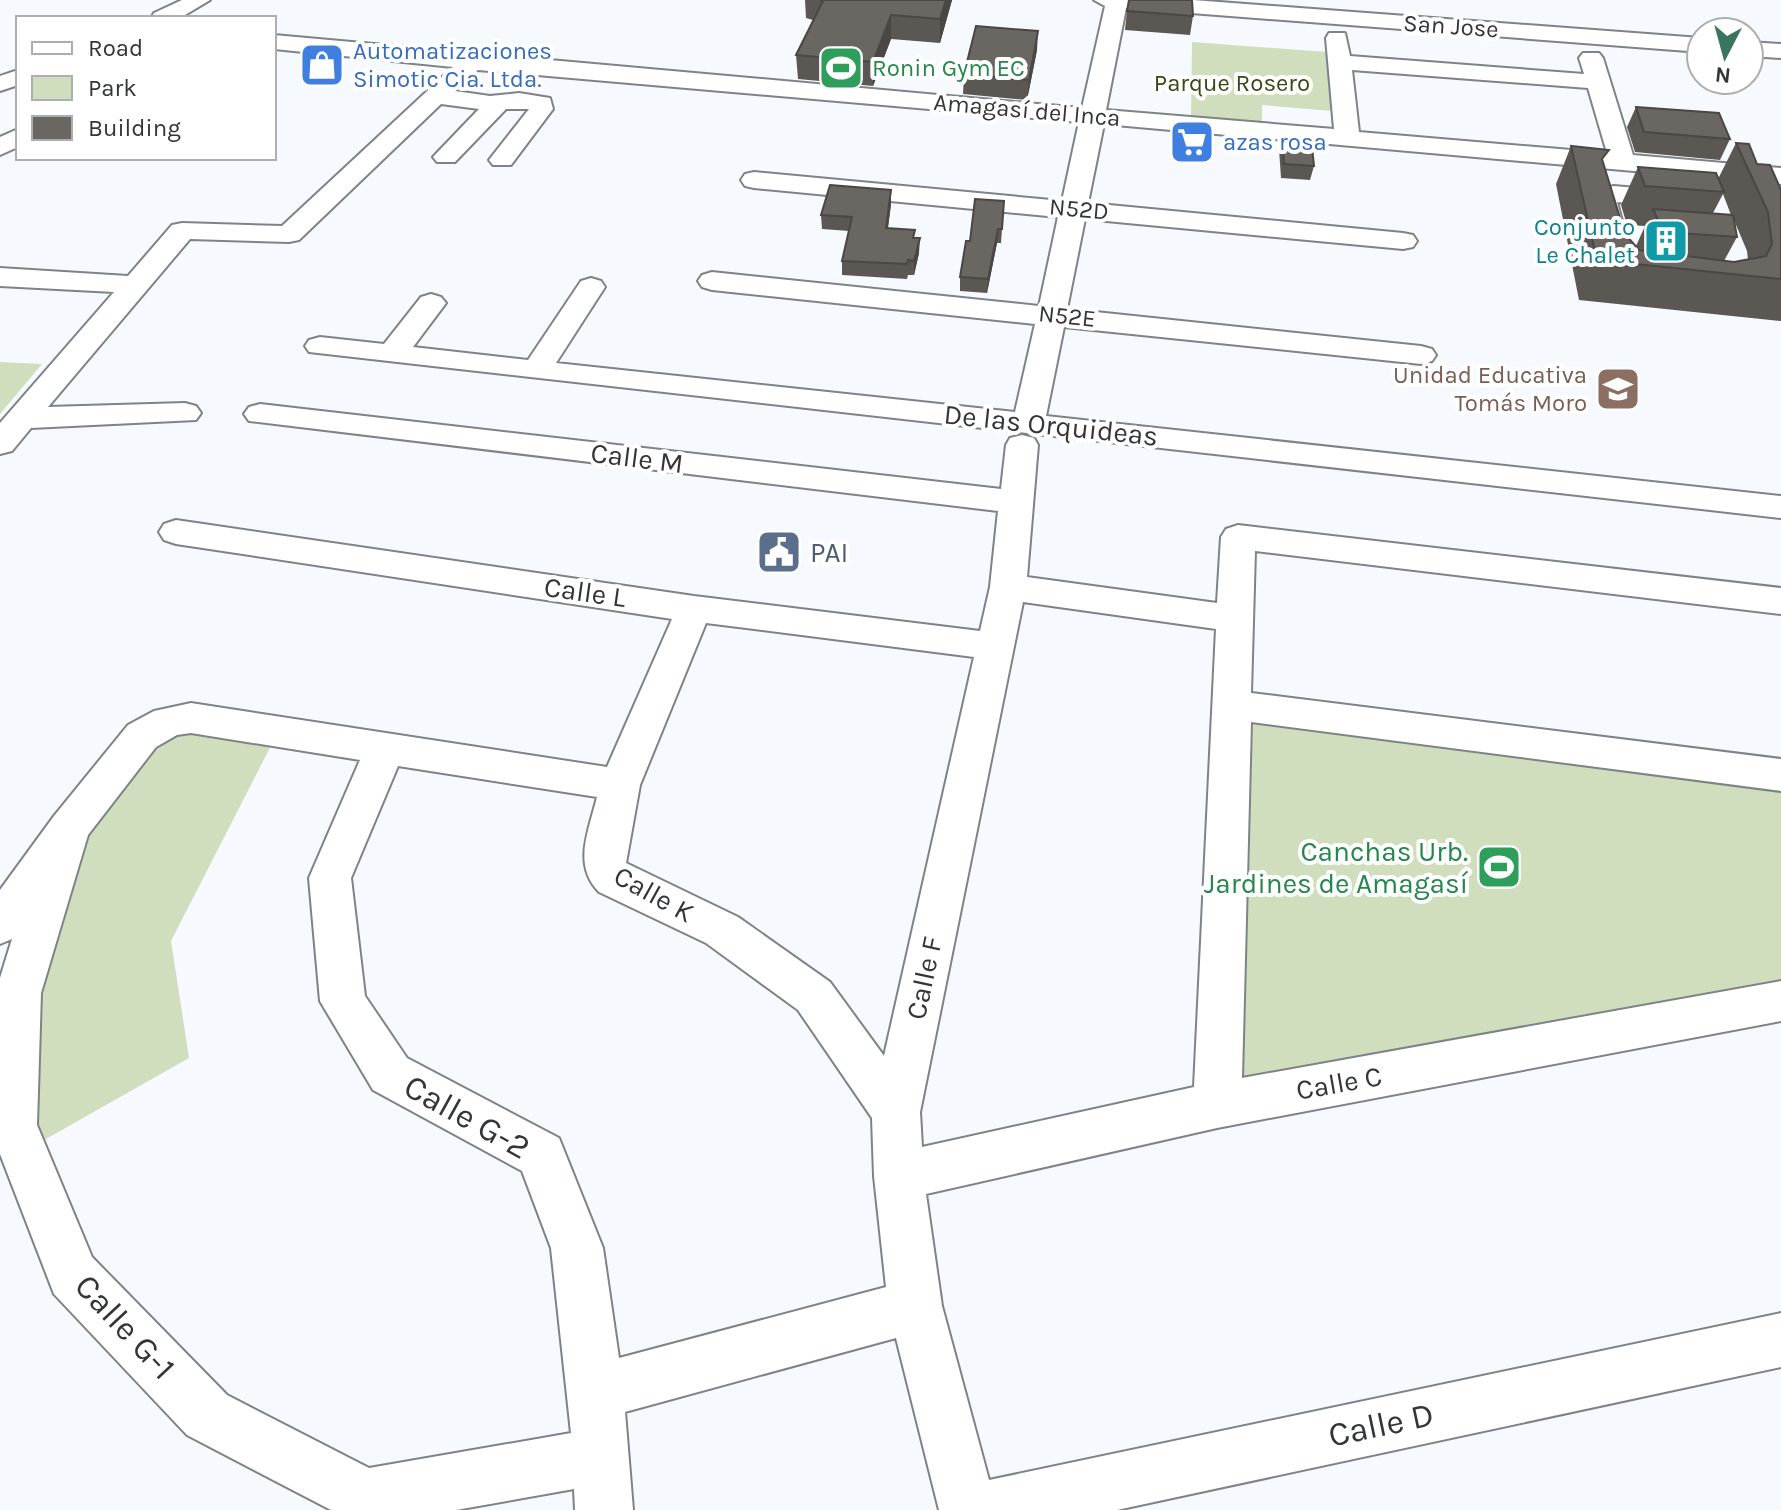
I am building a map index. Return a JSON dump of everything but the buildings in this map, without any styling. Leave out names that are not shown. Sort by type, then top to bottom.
[{"type":"street","points":[[168,16],[199,0]]},
{"type":"street","name":"San Jose","points":[[1105,0],[1271,6],[1335,18],[1685,44]]},
{"type":"street","name":"Calle F","points":[[968,1510],[915,1306],[899,1176],[896,1112],[1008,587],[1014,502],[1026,433],[1116,0]]},
{"type":"street","points":[[1335,18],[1347,137]]},
{"type":"street","points":[[1584,36],[1622,162]]},
{"type":"street","name":"Amagasí del Inca","points":[[276,42],[1781,176]]},
{"type":"street","points":[[0,444],[182,231],[289,234],[472,62]]},
{"type":"street","points":[[1340,62],[1598,82]]},
{"type":"street","points":[[436,96],[498,103],[536,101],[543,106],[502,160]]},
{"type":"street","points":[[446,157],[498,103]]},
{"type":"street","points":[[1640,237],[1616,247],[1602,197],[1614,194],[1708,201],[1695,168]]},
{"type":"street","name":"N52D","points":[[754,180],[1403,241]]},
{"type":"street","points":[[0,277],[136,285]]},
{"type":"street","name":"N52E","points":[[712,281],[1421,355]]},
{"type":"street","points":[[537,369],[591,287]]},
{"type":"street","points":[[392,354],[431,303]]},
{"type":"street","name":"De las Orquideas","points":[[320,346],[537,369],[1026,433],[1781,507]]},
{"type":"street","points":[[23,418],[185,413]]},
{"type":"street","name":"Calle M","points":[[260,414],[1014,502]]},
{"type":"street","name":"Calle L","points":[[176,532],[694,609],[995,646]]},
{"type":"street","points":[[1217,1105],[1238,537],[1781,601]]},
{"type":"street","points":[[1008,587],[1237,619]]},
{"type":"street","name":"Calle K","points":[[694,609],[620,785],[604,859],[605,870],[614,879],[722,930],[814,996],[896,1112]]},
{"type":"street","points":[[1232,705],[1781,775]]},
{"type":"street","points":[[0,925],[69,828],[142,736],[168,722],[191,718],[620,785]]},
{"type":"street","name":"Calle G-2","points":[[385,748],[330,878],[343,1001],[390,1074],[541,1155],[577,1248],[596,1392],[603,1483]]},
{"type":"street","name":"Calle G-1","points":[[69,828],[18,993],[7,1078],[13,1125],[73,1275],[207,1415],[366,1497],[493,1492],[603,1483]]},
{"type":"street","name":"Calle C","points":[[899,1176],[1217,1105],[1781,1001]]},
{"type":"street","points":[[596,1392],[915,1306]]},
{"type":"street","name":"Calle D","points":[[982,1510],[1781,1340]]},
{"type":"green space","name":"Parque Rosero","points":[[1192,42],[1328,52],[1332,111],[1262,105],[1262,123],[1191,117]]},
{"type":"green space","points":[[0,362],[42,364],[0,414]]},
{"type":"green space","points":[[1232,705],[1781,775],[1781,1001],[1217,1105]]},
{"type":"green space","points":[[186,720],[278,732],[171,941],[189,1058],[23,1152],[61,827]]},
{"type":"place","name":"Automatizaciones Simotic Cia. Ltda.","points":[[322,65]]},
{"type":"place","name":"Ronin Gym EC","points":[[841,68]]},
{"type":"place","name":"azas rosa","points":[[1192,142]]},
{"type":"place","name":"Conjunto Le Chalet","points":[[1666,241]]},
{"type":"place","name":"Unidad Educativa Tomás Moro","points":[[1618,389]]},
{"type":"place","name":"PAI","points":[[779,552]]},
{"type":"place","name":"Canchas Urb. Jardines de Amagasí","points":[[1499,867]]}]
